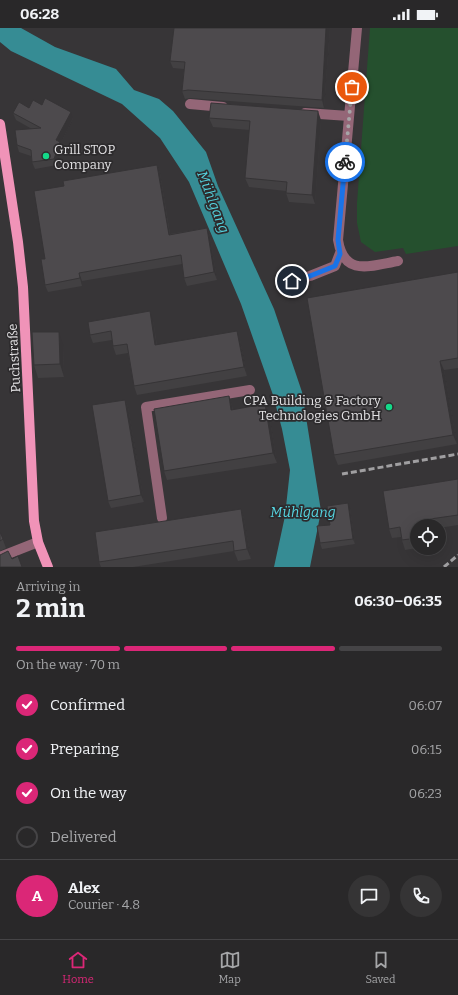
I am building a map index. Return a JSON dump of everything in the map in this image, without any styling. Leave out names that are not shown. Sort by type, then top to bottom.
[{"type":"main road","name":"Puchstraße","points":[[0,124],[18,242],[23,287],[33,515],[38,542],[48,567]]},
{"type":"street","points":[[292,281],[310,276],[335,266],[340,254],[338,240],[357,28]]},
{"type":"street","points":[[190,104],[230,107]]},
{"type":"street","points":[[293,112],[349,116]]},
{"type":"street","points":[[340,254],[350,264],[363,267],[398,261]]},
{"type":"street","points":[[162,518],[146,407],[250,390]]},
{"type":"street","points":[[0,557],[38,542]]},
{"type":"green space","points":[[370,28],[458,28],[458,246],[406,254],[403,248],[375,252],[361,242],[357,223],[357,203]]},
{"type":"water","name":"Mühlgang","points":[[0,28],[21,28],[55,47],[116,69],[134,90],[159,99],[173,111],[206,152],[218,186],[274,309],[302,392],[321,511],[310,567],[274,567],[285,516],[290,470],[282,429],[273,395],[241,304],[189,182],[160,138],[122,104],[11,51],[0,42]]},
{"type":"building","points":[[174,28],[326,28],[322,100],[188,90],[182,91],[185,62],[170,61]]},
{"type":"building","points":[[45,98],[71,112],[56,140],[60,142],[54,159],[32,162],[31,150],[17,145],[15,130],[41,128],[13,113],[19,102],[29,108],[33,100],[42,105]]},
{"type":"building","points":[[211,103],[318,111],[312,195],[286,193],[287,182],[245,178],[250,121],[209,118]]},
{"type":"building","points":[[157,165],[169,235],[207,228],[214,272],[184,278],[181,255],[79,273],[80,278],[45,285],[41,259],[45,259],[34,191],[64,186],[63,181]]},
{"type":"building","name":"CPA Building & Factory Technologies GmbH","points":[[458,272],[458,358],[440,361],[453,435],[334,455],[307,298]]},
{"type":"building","points":[[150,311],[155,345],[237,331],[244,367],[134,386],[127,344],[113,346],[111,331],[90,335],[88,322]]},
{"type":"building","points":[[32,332],[59,332],[60,364],[34,365]]},
{"type":"building","points":[[229,396],[231,410],[265,404],[273,453],[164,471],[154,409]]},
{"type":"building","points":[[125,400],[141,495],[108,501],[92,405]]},
{"type":"building","points":[[458,479],[458,515],[430,519],[410,519],[410,539],[402,540],[400,527],[389,529],[383,491]]},
{"type":"building","points":[[348,503],[353,539],[320,543],[317,526],[330,525],[327,506]]},
{"type":"building","points":[[241,509],[247,549],[234,551],[233,541],[99,562],[95,532]]},
{"type":"building","points":[[0,532],[3,539],[0,541]]},
{"type":"building","points":[[8,551],[12,559],[18,556],[22,567],[0,567],[0,555]]},
{"type":"railway","points":[[342,474],[458,454]]},
{"type":"railway","points":[[444,567],[458,555]]},
{"type":"way so far","points":[[345,162],[352,87]]},
{"type":"place","name":"Grill STOP Company","points":[[46,156]]},
{"type":"place","name":"CPA Building & Factory Technologies GmbH","points":[[389,407]]},
{"type":"route","points":[[292,281],[310,276],[335,266],[340,254],[338,240],[345,162]]}]
